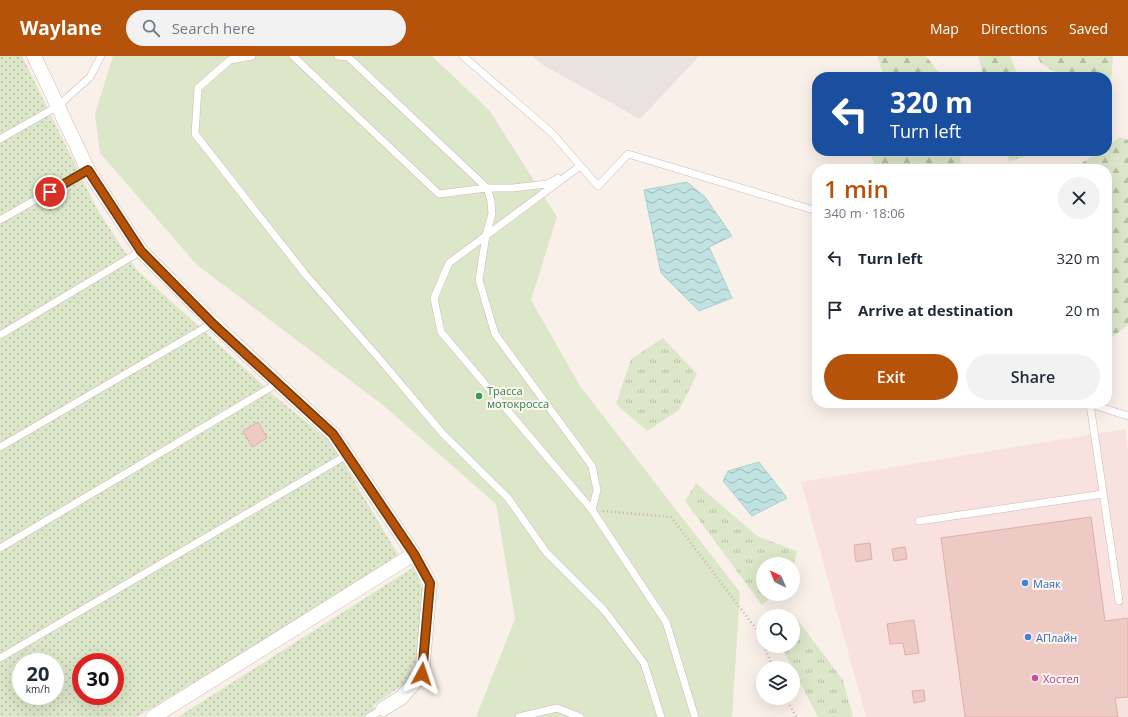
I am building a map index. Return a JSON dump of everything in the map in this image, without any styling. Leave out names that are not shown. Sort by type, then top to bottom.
[{"type":"street","points":[[34,56],[88,170],[141,251],[213,324],[333,434],[414,554],[430,583],[422,674],[401,698],[383,709]]},
{"type":"street","points":[[153,717],[414,554]]},
{"type":"lane","points":[[0,139],[58,106],[90,77],[101,56]]},
{"type":"lane","points":[[252,56],[230,60],[198,88],[195,134],[305,274],[443,434],[508,498],[546,552],[604,610],[644,663],[661,717]]},
{"type":"lane","points":[[294,56],[439,194],[488,188],[513,188],[547,184],[580,166]]},
{"type":"lane","points":[[338,56],[348,57],[488,188],[492,214],[486,236],[479,280],[495,334],[592,466],[597,490],[592,510]]},
{"type":"lane","points":[[463,56],[552,133],[598,186],[628,154],[812,209]]},
{"type":"lane","points":[[580,166],[449,263],[434,298],[441,332],[592,510],[666,622],[695,717]]},
{"type":"lane","points":[[0,220],[88,170]]},
{"type":"lane","points":[[0,335],[141,251]]},
{"type":"lane","points":[[0,447],[213,324]]},
{"type":"lane","points":[[0,548],[278,383]]},
{"type":"lane","points":[[1091,408],[1119,601]]},
{"type":"lane","points":[[1103,408],[1128,416]]},
{"type":"lane","points":[[0,658],[347,455]]},
{"type":"lane","points":[[919,521],[1103,494]]},
{"type":"lane","points":[[519,717],[557,708],[580,717]]},
{"type":"lane","points":[[369,717],[383,709]]},
{"type":"path","points":[[592,510],[670,517],[756,629]]},
{"type":"path","points":[[790,705],[796,717]]},
{"type":"shaded area","points":[[532,56],[699,56],[640,119],[543,65]]},
{"type":"shaded area","points":[[1125,429],[1128,450],[1128,717],[866,717],[801,482]]},
{"type":"green space","points":[[0,56],[22,56],[97,209],[136,269],[277,398],[331,442],[400,558],[137,717],[0,717]]},
{"type":"green space","name":"Трасса мотокросса","points":[[113,56],[432,56],[490,111],[557,217],[531,300],[580,386],[740,592],[732,717],[476,717],[515,619],[496,504],[384,406],[197,265],[100,153],[95,114]]},
{"type":"green space","points":[[877,56],[926,56],[938,72],[883,72]]},
{"type":"green space","points":[[978,56],[1010,56],[1017,72],[983,72]]},
{"type":"green space","points":[[1038,56],[1113,56],[1112,72],[1055,72],[1040,62]]},
{"type":"green space","points":[[1120,137],[1128,140],[1128,325],[1112,337],[1112,164],[1082,163],[1092,156],[1112,156],[1112,143]]},
{"type":"green space","points":[[871,156],[960,156],[961,164],[875,164]]},
{"type":"green space","points":[[1008,156],[1028,156],[1009,161]]},
{"type":"green space","points":[[663,338],[697,374],[679,410],[647,431],[616,404],[631,359]]},
{"type":"green space","points":[[696,483],[757,536],[797,551],[796,557],[756,557],[756,597],[685,501]]},
{"type":"green space","points":[[414,567],[426,598],[412,678],[373,706],[376,717],[178,717]]},
{"type":"green space","points":[[759,601],[767,601],[762,605]]},
{"type":"green space","points":[[800,623],[843,680],[853,717],[818,717],[800,682],[800,661],[789,661],[785,653],[800,653]]},
{"type":"water","points":[[687,182],[705,197],[732,236],[709,247],[732,298],[699,311],[661,273],[644,190]]},
{"type":"water","points":[[759,462],[787,498],[752,516],[723,481],[728,471]]},
{"type":"building","points":[[258,422],[267,438],[252,447],[243,431]]},
{"type":"building","points":[[1091,517],[1105,621],[1128,618],[1128,697],[1115,698],[1118,717],[965,717],[941,538]]},
{"type":"building","points":[[870,543],[872,559],[856,562],[854,545]]},
{"type":"building","points":[[905,547],[907,559],[894,561],[892,549]]},
{"type":"building","points":[[914,620],[919,653],[905,655],[903,643],[890,644],[887,624]]},
{"type":"building","points":[[924,690],[925,701],[914,703],[912,691]]},
{"type":"place","name":"Трасса мотокросса","points":[[479,396]]},
{"type":"place","name":"Маяк","points":[[1025,583]]},
{"type":"place","name":"АПлайн","points":[[1028,637]]},
{"type":"place","name":"Хостел","points":[[1035,678]]},
{"type":"route","points":[[50,192],[88,170],[141,251],[213,324],[333,434],[414,554],[430,583],[422,674]]}]
